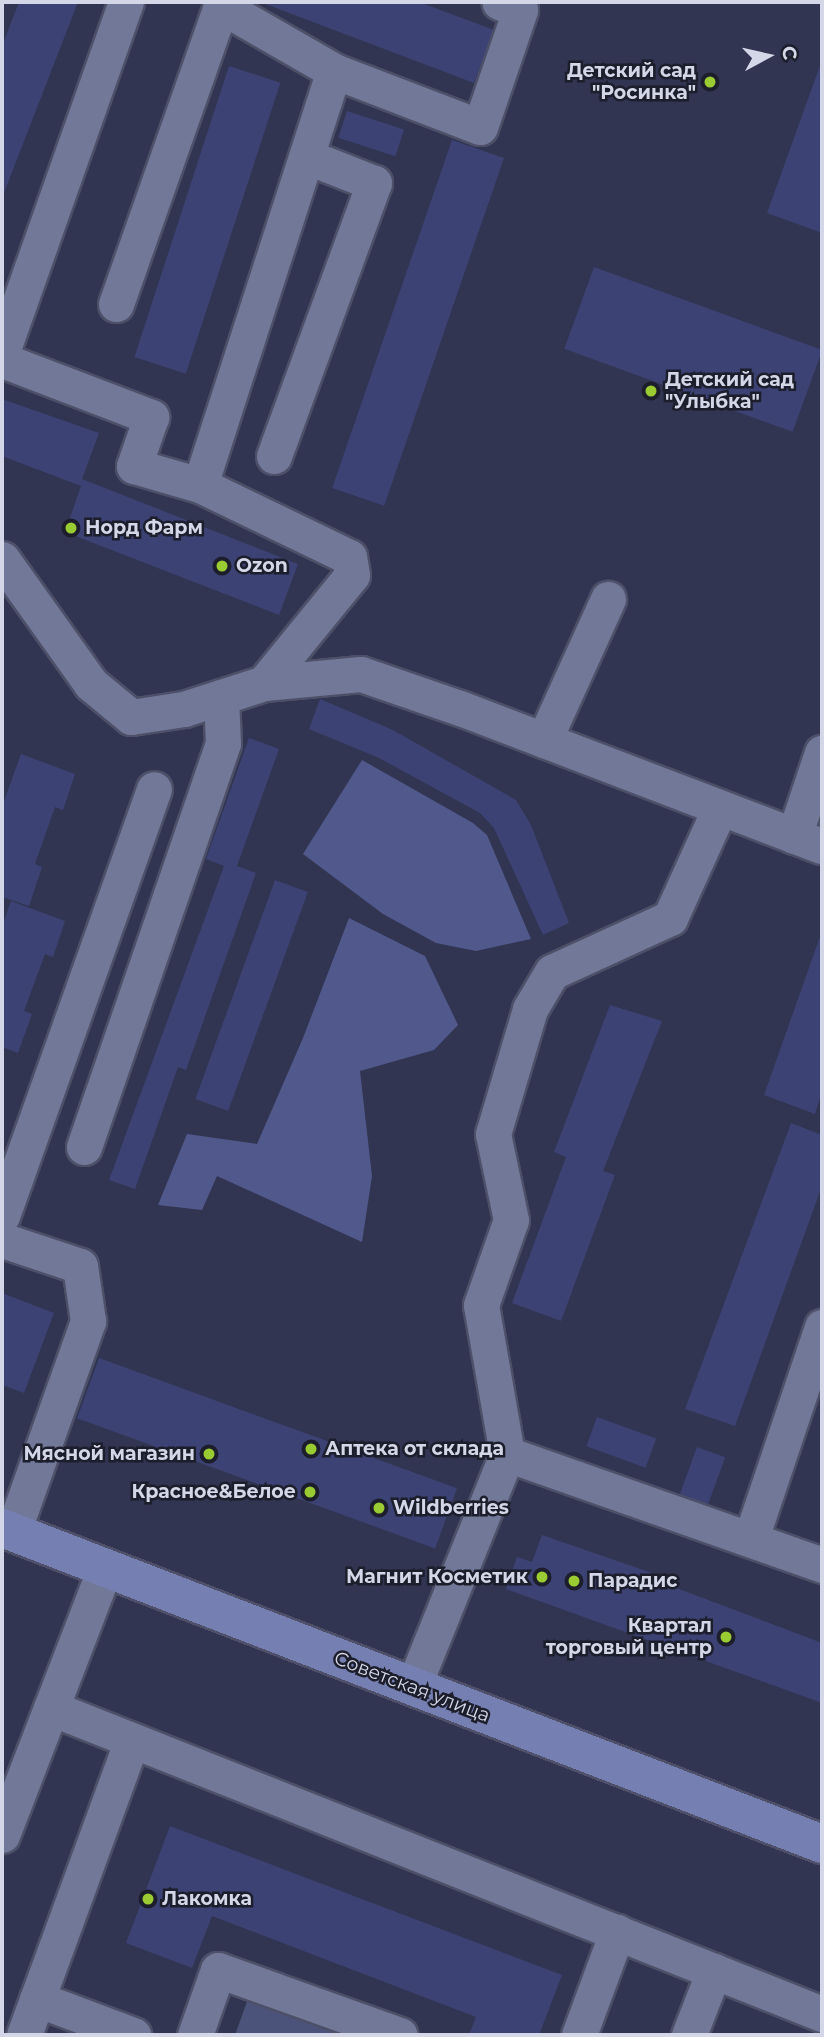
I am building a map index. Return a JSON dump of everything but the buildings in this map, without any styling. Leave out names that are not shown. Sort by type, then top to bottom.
[{"type":"main road","name":"Советская улица","points":[[7,1530],[822,1844]]},
{"type":"lane","points":[[2,352],[126,2]]},
{"type":"lane","points":[[116,304],[221,6],[334,71],[480,127],[520,10],[499,2]]},
{"type":"lane","points":[[200,485],[334,71]]},
{"type":"lane","points":[[274,456],[374,183],[308,157]]},
{"type":"lane","points":[[2,360],[151,417],[134,466],[200,485],[349,557],[352,575],[264,683]]},
{"type":"lane","points":[[2,559],[91,684],[131,716],[184,709],[264,683],[362,674],[808,841],[822,753]]},
{"type":"lane","points":[[544,740],[608,599]]},
{"type":"lane","points":[[84,1147],[223,743],[221,697]]},
{"type":"lane","points":[[2,1216],[154,789]]},
{"type":"lane","points":[[413,1687],[507,1454],[481,1305],[511,1220],[493,1134],[530,1009],[552,972],[670,918],[720,808]]},
{"type":"lane","points":[[2,1240],[80,1266],[88,1321],[7,1530]]},
{"type":"lane","points":[[751,1538],[822,1327]]},
{"type":"lane","points":[[507,1454],[822,1565]]},
{"type":"lane","points":[[2,1835],[105,1568]]},
{"type":"lane","points":[[51,1708],[822,2014]]},
{"type":"lane","points":[[24,2035],[132,1740]]},
{"type":"lane","points":[[579,2035],[617,1932]]},
{"type":"lane","points":[[195,2035],[218,1970],[400,2035]]},
{"type":"lane","points":[[689,2035],[714,1971]]},
{"type":"lane","points":[[37,1999],[133,2035]]},
{"type":"shaded area","points":[[362,760],[473,823],[487,835],[531,939],[476,951],[436,943],[383,914],[303,854]]},
{"type":"shaded area","points":[[349,918],[425,956],[458,1025],[434,1050],[360,1071],[372,1176],[362,1242],[217,1176],[202,1210],[158,1205],[187,1134],[257,1144],[303,1038]]},
{"type":"shaded area","points":[[249,1996],[357,2035],[235,2035]]},
{"type":"place","name":"Детский сад \"Росинка\"","points":[[710,82]]},
{"type":"place","name":"Детский сад \"Улыбка\"","points":[[651,391]]},
{"type":"place","name":"Норд Фарм","points":[[71,528]]},
{"type":"place","name":"Ozon","points":[[222,566]]},
{"type":"place","name":"Аптека от склада","points":[[311,1449]]},
{"type":"place","name":"Мясной магазин","points":[[209,1454]]},
{"type":"place","name":"Красное&Белое","points":[[310,1492]]},
{"type":"place","name":"Wildberries","points":[[379,1508]]},
{"type":"place","name":"Магнит Косметик","points":[[542,1577]]},
{"type":"place","name":"Парадис","points":[[574,1581]]},
{"type":"place","name":"Квартал торговый центр","points":[[726,1637]]},
{"type":"place","name":"Лакомка","points":[[148,1899]]}]
